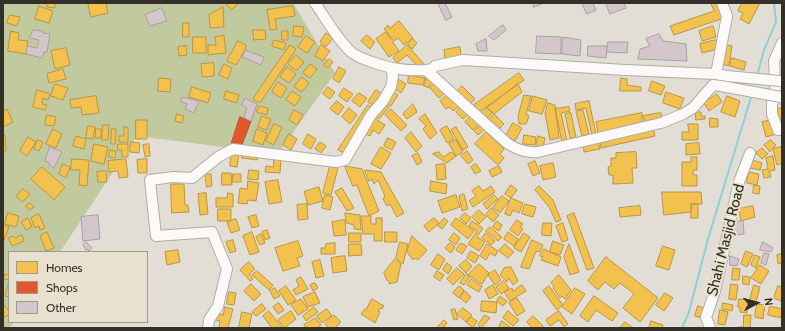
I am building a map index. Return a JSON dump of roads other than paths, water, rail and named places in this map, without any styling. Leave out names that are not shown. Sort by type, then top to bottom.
[{"type":"street","points":[[315,3],[331,28],[350,51],[359,58],[391,69],[412,71],[426,70],[432,69],[435,66],[463,60],[716,74],[781,81]]},
{"type":"street","points":[[716,74],[727,16],[722,3]]},
{"type":"street","points":[[782,44],[774,61],[776,98],[772,103],[772,114],[778,130],[782,130]]},
{"type":"street","points":[[208,328],[210,320],[218,306],[227,269],[212,232],[156,236],[150,180],[172,177],[192,178],[218,157],[233,149],[336,162],[345,160],[371,115],[383,101],[391,87],[393,77],[391,69]]},
{"type":"street","points":[[426,70],[507,143],[521,151],[530,152],[564,146],[590,138],[661,122],[688,113],[713,85],[782,98]]},
{"type":"street","name":"Shahi Masjid Road","points":[[710,328],[706,317],[714,292],[739,182],[750,153]]},
{"type":"waterway","points":[[757,76],[764,50],[776,22],[774,3]]},
{"type":"waterway","points":[[682,328],[689,312],[708,239],[752,94]]}]
